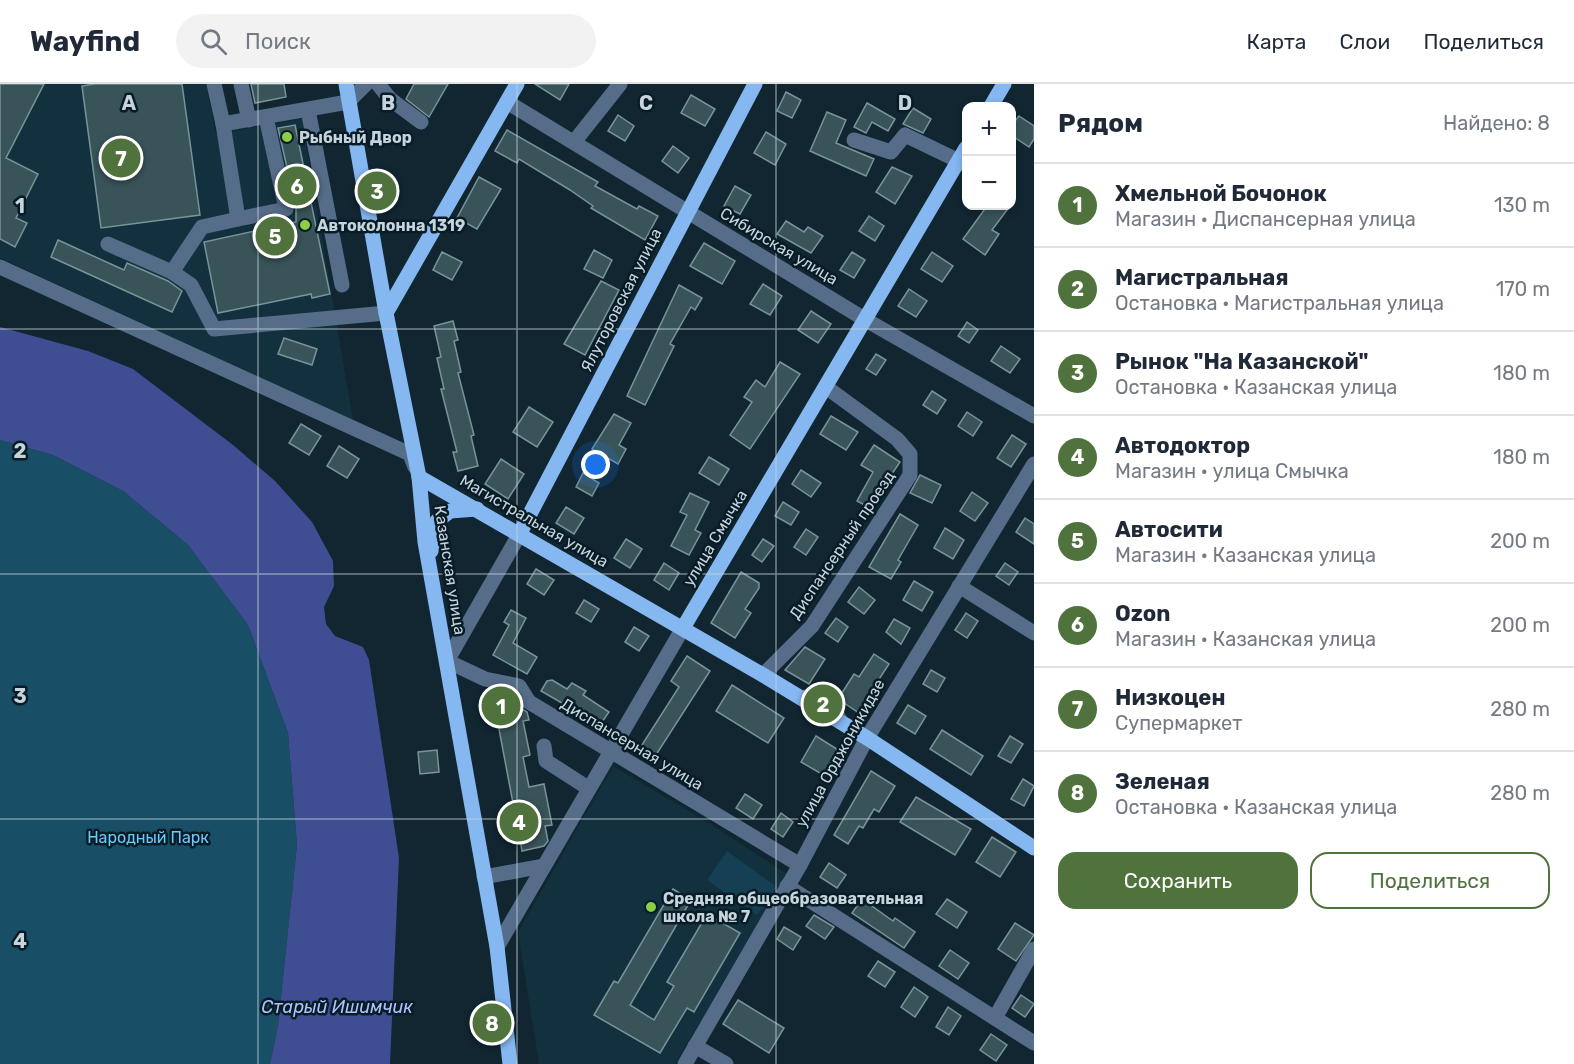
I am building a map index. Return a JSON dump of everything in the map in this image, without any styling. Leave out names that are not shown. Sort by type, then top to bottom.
[{"type":"main road","name":"Казанская улица","points":[[346,84],[386,313],[419,477],[429,562],[497,948],[510,1064]]},
{"type":"main road","points":[[386,313],[517,84]]},
{"type":"main road","name":"Ялуторовская улица","points":[[520,533],[755,84]]},
{"type":"main road","points":[[993,102],[1004,84]]},
{"type":"main road","name":"улица Смычка","points":[[682,628],[962,156]]},
{"type":"main road","name":"Магистральная улица","points":[[419,477],[520,533],[841,722],[1034,848]]},
{"type":"main road","points":[[429,562],[436,521],[450,511],[477,509]]},
{"type":"street","points":[[214,84],[223,124],[238,219]]},
{"type":"street","points":[[241,84],[249,120]]},
{"type":"street","points":[[223,124],[348,102],[366,84]]},
{"type":"street","points":[[378,84],[390,99],[421,122]]},
{"type":"street","points":[[574,142],[620,84]]},
{"type":"street","name":"Сибирская улица","points":[[507,102],[866,320],[1034,416]]},
{"type":"street","points":[[309,110],[342,285]]},
{"type":"street","points":[[172,272],[202,227],[286,209],[266,117]]},
{"type":"street","points":[[854,140],[891,152],[905,135],[962,154]]},
{"type":"street","points":[[108,244],[172,272],[191,285],[214,329],[386,313]]},
{"type":"street","points":[[0,267],[410,454],[419,477]]},
{"type":"street","name":"Диспансерный проезд","points":[[763,675],[812,626],[910,475],[910,454],[897,439],[826,387]]},
{"type":"street","name":"улица Орджоникидзе","points":[[685,1064],[800,865],[867,738],[1034,464]]},
{"type":"street","points":[[447,661],[520,533]]},
{"type":"street","points":[[959,586],[1034,633]]},
{"type":"street","name":"улица Смычка","points":[[497,948],[608,752],[682,628]]},
{"type":"street","name":"Диспансерная улица","points":[[447,661],[485,679],[519,686],[529,702],[608,752],[800,865]]},
{"type":"street","points":[[544,746],[546,761],[588,788]]},
{"type":"street","points":[[484,877],[543,866]]},
{"type":"street","points":[[787,886],[1034,1043]]},
{"type":"street","points":[[995,1018],[1034,948]]},
{"type":"street","points":[[695,1046],[726,1064]]},
{"type":"shaded area","points":[[0,84],[206,84],[216,134],[302,119],[353,420],[0,258]]},
{"type":"shaded area","name":"Средняя общеобразовательная школа № 7","points":[[613,766],[709,823],[787,874],[675,1064],[539,1064],[518,932]]},
{"type":"shaded area","points":[[727,851],[777,887],[757,915],[707,880]]},
{"type":"green space","name":"Народный Парк","points":[[0,440],[53,455],[123,491],[188,545],[248,625],[288,733],[297,845],[278,1025],[270,1064],[0,1064]]},
{"type":"water","name":"Старый Ишимчик","points":[[0,327],[88,351],[133,369],[233,445],[275,481],[312,522],[333,561],[334,586],[324,607],[326,624],[335,636],[363,647],[369,660],[399,858],[390,1064],[270,1064],[278,1025],[297,845],[288,733],[248,625],[188,545],[123,491],[53,455],[0,440]]},
{"type":"building","points":[[0,84],[44,84],[6,158],[38,174],[16,218],[27,223],[15,247],[0,239]]},
{"type":"building","points":[[182,84],[200,215],[101,228],[82,86]]},
{"type":"building","points":[[251,84],[284,84],[286,97],[255,103]]},
{"type":"building","points":[[414,84],[448,84],[429,117],[406,99]]},
{"type":"building","points":[[535,84],[569,84],[560,100]]},
{"type":"building","points":[[786,92],[801,100],[792,118],[777,111]]},
{"type":"building","points":[[691,95],[715,109],[705,126],[681,113]]},
{"type":"building","points":[[867,103],[895,119],[888,131],[872,122],[866,133],[854,127]]},
{"type":"building","points":[[913,108],[931,119],[923,133],[903,124]]},
{"type":"building","points":[[827,112],[846,120],[836,143],[874,159],[866,176],[810,151]]},
{"type":"building","points":[[618,115],[634,126],[625,141],[608,131]]},
{"type":"building","points":[[1019,116],[1034,126],[1034,139],[1029,147],[1016,138],[1016,120]]},
{"type":"building","points":[[295,125],[330,294],[312,298],[311,294],[218,313],[204,242],[296,222],[296,207],[278,128]]},
{"type":"building","points":[[507,130],[598,182],[595,186],[637,209],[639,206],[658,216],[645,240],[591,208],[593,206],[570,190],[519,159],[517,163],[495,151]]},
{"type":"building","points":[[766,132],[786,144],[775,165],[754,153]]},
{"type":"building","points":[[673,146],[689,158],[678,173],[662,161]]},
{"type":"building","points":[[892,167],[912,176],[895,204],[876,192]]},
{"type":"building","points":[[479,177],[501,189],[477,229],[457,218]]},
{"type":"building","points":[[735,186],[751,195],[740,214],[724,206]]},
{"type":"building","points":[[984,210],[1007,210],[992,230],[999,234],[985,255],[963,239]]},
{"type":"building","points":[[869,216],[884,226],[875,241],[859,231]]},
{"type":"building","points":[[786,221],[804,232],[808,227],[823,236],[811,253],[777,234]]},
{"type":"building","points":[[58,240],[124,270],[127,263],[168,281],[182,291],[172,312],[51,257]]},
{"type":"building","points":[[704,243],[735,261],[722,284],[690,266]]},
{"type":"building","points":[[594,250],[612,260],[603,278],[584,269]]},
{"type":"building","points":[[442,252],[462,262],[452,280],[433,270]]},
{"type":"building","points":[[852,252],[865,260],[854,278],[840,270]]},
{"type":"building","points":[[932,252],[953,266],[942,282],[921,269]]},
{"type":"building","points":[[601,281],[619,290],[585,355],[564,344]]},
{"type":"building","points":[[763,284],[782,296],[770,315],[750,304]]},
{"type":"building","points":[[679,285],[702,298],[695,310],[691,307],[670,344],[674,346],[645,405],[627,396]]},
{"type":"building","points":[[909,289],[927,301],[916,317],[898,306]]},
{"type":"building","points":[[811,311],[831,324],[818,343],[798,330]]},
{"type":"building","points":[[453,321],[458,340],[454,341],[461,372],[458,373],[474,435],[471,436],[478,466],[458,471],[453,452],[457,452],[441,389],[444,389],[437,358],[441,357],[434,326]]},
{"type":"building","points":[[967,322],[978,330],[969,343],[958,336]]},
{"type":"building","points":[[284,338],[317,349],[312,365],[278,354]]},
{"type":"building","points":[[1001,346],[1020,359],[1010,373],[991,361]]},
{"type":"building","points":[[876,354],[886,360],[876,375],[866,369]]},
{"type":"building","points":[[780,362],[800,374],[750,449],[730,435],[752,402],[744,397],[756,380],[765,387]]},
{"type":"building","points":[[932,391],[946,400],[937,414],[923,405]]},
{"type":"building","points":[[529,407],[553,422],[537,447],[513,432]]},
{"type":"building","points":[[967,412],[982,422],[973,436],[958,426]]},
{"type":"building","points":[[614,414],[631,423],[619,445],[626,449],[618,464],[592,449]]},
{"type":"building","points":[[831,416],[858,432],[846,450],[820,434]]},
{"type":"building","points":[[301,424],[321,436],[309,455],[289,443]]},
{"type":"building","points":[[1012,435],[1026,444],[1011,467],[997,458]]},
{"type":"building","points":[[874,445],[900,462],[877,496],[872,509],[857,501],[873,472],[861,465]]},
{"type":"building","points":[[339,446],[359,459],[347,478],[327,466]]},
{"type":"building","points":[[709,457],[729,469],[719,485],[699,473]]},
{"type":"building","points":[[501,459],[524,474],[508,499],[485,484]]},
{"type":"building","points":[[801,470],[821,483],[811,497],[792,484]]},
{"type":"building","points":[[583,473],[599,483],[592,496],[576,487]]},
{"type":"building","points":[[920,475],[941,485],[932,503],[910,493]]},
{"type":"building","points":[[972,492],[988,503],[975,521],[960,511]]},
{"type":"building","points":[[690,493],[709,502],[695,530],[701,533],[689,555],[671,546],[687,515],[680,512]]},
{"type":"building","points":[[783,502],[799,512],[791,525],[775,516]]},
{"type":"building","points":[[566,507],[584,518],[574,534],[556,523]]},
{"type":"building","points":[[900,514],[918,525],[898,560],[901,562],[891,579],[869,567]]},
{"type":"building","points":[[1025,518],[1034,524],[1034,544],[1016,532]]},
{"type":"building","points":[[945,528],[964,540],[953,559],[934,548]]},
{"type":"building","points":[[806,529],[818,537],[806,555],[794,547]]},
{"type":"building","points":[[626,539],[642,549],[630,568],[614,558]]},
{"type":"building","points":[[763,539],[774,546],[762,562],[752,555]]},
{"type":"building","points":[[664,563],[679,573],[669,590],[654,580]]},
{"type":"building","points":[[1005,563],[1018,572],[1009,585],[996,576]]},
{"type":"building","points":[[536,569],[554,580],[544,595],[527,584]]},
{"type":"building","points":[[741,572],[759,583],[759,588],[745,609],[751,613],[735,638],[711,623]]},
{"type":"building","points":[[914,581],[933,592],[922,611],[903,600]]},
{"type":"building","points":[[859,587],[875,600],[864,614],[848,602]]},
{"type":"building","points":[[584,600],[599,609],[591,622],[576,613]]},
{"type":"building","points":[[511,610],[526,618],[513,643],[537,657],[527,674],[493,655],[509,625],[504,622]]},
{"type":"building","points":[[966,613],[978,621],[967,638],[955,630]]},
{"type":"building","points":[[836,618],[848,627],[838,642],[825,633]]},
{"type":"building","points":[[894,619],[910,628],[901,644],[886,632]]},
{"type":"building","points":[[634,627],[649,636],[639,651],[625,642]]},
{"type":"building","points":[[805,647],[825,659],[809,684],[785,670]]},
{"type":"building","points":[[874,654],[889,664],[874,687],[877,689],[862,715],[838,699],[854,674],[859,677]]},
{"type":"building","points":[[687,656],[710,671],[654,758],[640,748],[679,687],[671,681]]},
{"type":"building","points":[[931,670],[945,678],[937,692],[923,684]]},
{"type":"building","points":[[552,680],[567,689],[572,683],[586,691],[583,695],[609,712],[600,725],[541,691],[547,681]]},
{"type":"building","points":[[732,685],[784,718],[768,743],[716,711]]},
{"type":"building","points":[[492,692],[512,694],[515,710],[522,709],[527,712],[529,720],[523,721],[530,755],[523,757],[529,787],[544,784],[552,825],[545,826],[548,841],[544,846],[522,851]]},
{"type":"building","points":[[908,705],[926,716],[915,734],[897,723]]},
{"type":"building","points":[[942,730],[983,756],[971,775],[930,749]]},
{"type":"building","points":[[816,736],[840,751],[825,776],[801,762]]},
{"type":"building","points":[[1010,736],[1023,744],[1011,763],[998,756]]},
{"type":"building","points":[[437,750],[439,772],[420,774],[418,752]]},
{"type":"building","points":[[871,771],[895,786],[879,812],[874,809],[863,828],[859,826],[848,844],[834,835]]},
{"type":"building","points":[[1023,779],[1034,786],[1024,806],[1011,799]]},
{"type":"building","points":[[745,794],[762,805],[753,819],[736,808]]},
{"type":"building","points":[[916,797],[971,829],[955,855],[900,822]]},
{"type":"building","points":[[781,813],[793,822],[783,837],[771,829]]},
{"type":"building","points":[[992,837],[1016,852],[1000,877],[976,862]]},
{"type":"building","points":[[829,863],[846,875],[837,888],[820,877]]},
{"type":"building","points":[[673,889],[691,900],[630,1005],[654,1020],[674,986],[667,982],[707,914],[740,933],[694,1012],[687,1008],[660,1053],[594,1015],[614,981],[618,983]]},
{"type":"building","points":[[862,899],[893,921],[895,918],[915,932],[904,948],[852,913]]},
{"type":"building","points":[[947,899],[967,912],[957,928],[936,914]]},
{"type":"building","points":[[814,915],[834,927],[825,939],[806,926]]},
{"type":"building","points":[[1015,923],[1034,935],[1016,961],[998,949]]},
{"type":"building","points":[[784,927],[801,937],[793,950],[777,939]]},
{"type":"building","points":[[950,950],[969,963],[958,979],[939,966]]},
{"type":"building","points":[[878,961],[895,972],[885,987],[868,976]]},
{"type":"building","points":[[914,987],[928,997],[915,1017],[901,1007]]},
{"type":"building","points":[[1021,995],[1034,1004],[1025,1017],[1012,1008]]},
{"type":"building","points":[[738,1000],[784,1028],[769,1053],[723,1024]]},
{"type":"building","points":[[948,1007],[961,1016],[949,1035],[936,1027]]},
{"type":"building","points":[[991,1034],[1007,1045],[996,1061],[980,1050]]},
{"type":"place","name":"Рыбный Двор","points":[[287,137]]},
{"type":"place","name":"Низкоцен","points":[[121,158]]},
{"type":"place","name":"Ozon","points":[[297,186]]},
{"type":"place","name":"Рынок \"На Казанской\"","points":[[377,191]]},
{"type":"place","name":"Автоколонна 1319","points":[[305,225]]},
{"type":"place","name":"Автосити","points":[[275,236]]},
{"type":"place","name":"Магистральная","points":[[823,704]]},
{"type":"place","name":"Хмельной Бочонок","points":[[501,706]]},
{"type":"place","name":"Автодоктор","points":[[519,822]]},
{"type":"place","name":"Средняя общеобразовательная школа № 7","points":[[651,907]]},
{"type":"place","name":"Зеленая","points":[[492,1023]]}]
